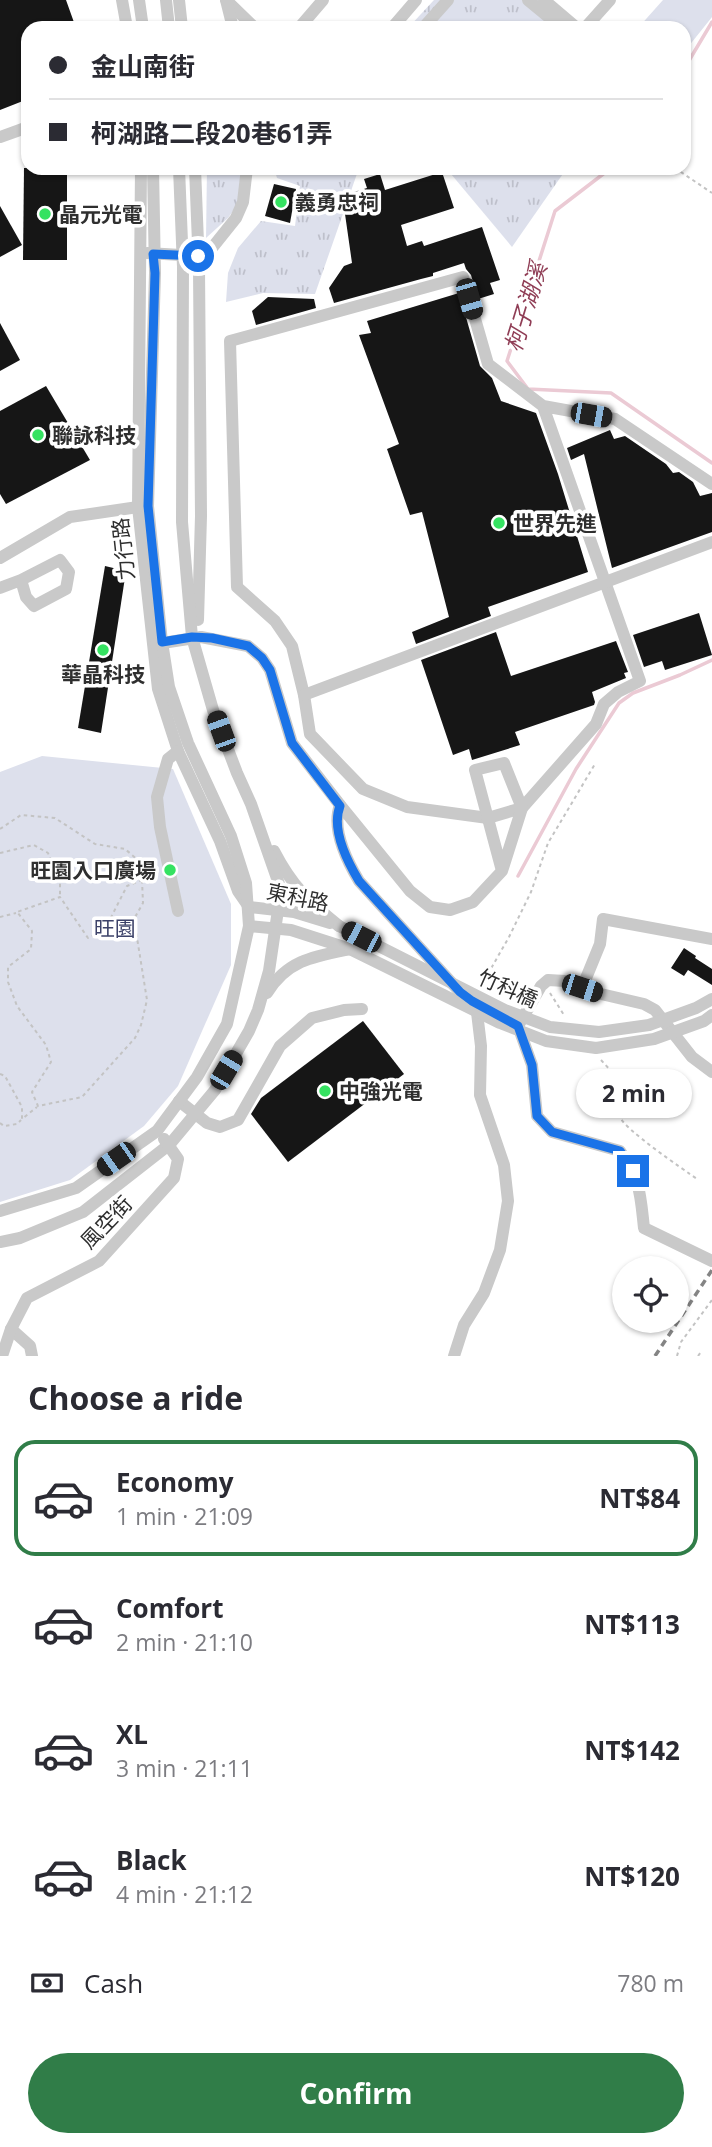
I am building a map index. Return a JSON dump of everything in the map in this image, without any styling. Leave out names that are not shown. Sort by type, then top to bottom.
[{"type":"street","points":[[122,0],[126,21]]},
{"type":"street","points":[[139,0],[142,21]]},
{"type":"street","points":[[166,0],[168,21]]},
{"type":"street","points":[[179,0],[181,21]]},
{"type":"street","points":[[224,21],[226,0]]},
{"type":"street","points":[[226,0],[231,21]]},
{"type":"street","points":[[226,0],[248,21]]},
{"type":"street","points":[[305,21],[323,0]]},
{"type":"street","points":[[398,21],[416,0]]},
{"type":"street","points":[[428,21],[448,0]]},
{"type":"street","points":[[528,0],[554,21]]},
{"type":"street","points":[[544,0],[569,21]]},
{"type":"street","points":[[591,21],[610,0]]},
{"type":"street","points":[[0,137],[21,130]]},
{"type":"street","name":"力行路","points":[[141,175],[147,253],[155,273],[148,506],[158,689],[178,751],[220,841],[238,891],[249,907]]},
{"type":"street","name":"力行路","points":[[0,1212],[76,1188],[157,1131],[197,1077],[228,1024],[249,926],[246,883],[231,836],[188,743],[157,644],[138,507],[153,175]]},
{"type":"street","points":[[179,175],[183,255],[182,522],[198,659],[213,710],[237,773],[282,867],[300,892],[339,926]]},
{"type":"street","points":[[195,175],[201,516],[197,637]]},
{"type":"street","points":[[147,253],[198,256],[212,248],[236,219],[243,202],[246,175]]},
{"type":"street","points":[[522,808],[488,818],[407,807],[363,789],[310,734],[292,646],[275,621],[237,587],[230,341],[463,277],[488,364],[543,406],[615,419],[712,484]]},
{"type":"street","points":[[157,644],[197,637],[248,646],[262,658],[270,670],[292,743],[410,891],[430,907],[450,910],[473,902],[502,871],[522,808],[596,724],[604,704],[618,692],[640,681],[543,406]]},
{"type":"street","points":[[0,558],[70,517],[138,507]]},
{"type":"street","points":[[304,695],[712,542]]},
{"type":"street","points":[[0,588],[21,580]]},
{"type":"street","points":[[178,751],[168,759],[157,797],[160,827],[178,911]]},
{"type":"street","points":[[502,871],[475,770],[505,763],[522,808]]},
{"type":"street","points":[[251,804],[279,884],[276,929],[269,971],[258,1010]]},
{"type":"street","points":[[340,806],[337,813],[339,831],[349,864],[359,881],[460,992],[518,1026],[532,1065],[537,1116],[552,1132],[620,1151],[639,1186],[644,1228],[712,1261]]},
{"type":"street","name":"東科路","points":[[249,907],[293,912],[339,926]]},
{"type":"street","points":[[582,988],[600,944],[603,919],[712,939]]},
{"type":"street","name":"東科路","points":[[249,926],[291,930],[350,949]]},
{"type":"street","name":"竹科橋","points":[[339,926],[505,1010],[550,1027],[599,1032],[649,1026],[712,999]]},
{"type":"street","points":[[0,1242],[20,1238],[83,1212],[170,1144],[215,1090],[249,1031],[269,989],[280,976],[293,965],[350,949]]},
{"type":"street","name":"竹科橋","points":[[350,949],[500,1023],[546,1041],[596,1048],[654,1039],[704,1021],[712,1015]]},
{"type":"street","points":[[518,1026],[541,986],[548,980],[565,981],[644,1004],[654,1010],[692,1057],[712,1072]]},
{"type":"street","points":[[454,1356],[464,1325],[484,1293],[500,1250],[508,1201],[504,1165],[480,1095],[481,1046],[474,1002]]},
{"type":"street","points":[[179,1101],[207,1123],[220,1127],[238,1119],[281,1046],[312,1018],[344,1010],[362,1009]]},
{"type":"street","points":[[157,1131],[170,1144]]},
{"type":"street","name":"風空街","points":[[2,1356],[11,1329],[27,1298],[99,1261],[174,1178],[178,1159],[170,1144]]},
{"type":"street","points":[[11,1329],[30,1346],[32,1356]]},
{"type":"path","points":[[685,175],[712,193]]},
{"type":"path","points":[[474,1002],[531,892],[548,843],[595,764]]},
{"type":"path","points":[[0,828],[21,815],[55,818],[95,844],[125,849],[138,860],[143,903],[134,919],[147,1000],[135,1038],[82,1097],[38,1106],[17,1124],[4,1126],[0,1123]]},
{"type":"path","points":[[0,853],[34,845],[48,853],[60,883],[61,897],[88,938],[104,931],[127,886],[170,873]]},
{"type":"path","points":[[0,917],[61,897]]},
{"type":"path","points":[[17,912],[32,931],[30,948],[8,967],[8,982],[17,1006],[46,1045],[51,1062],[32,1092],[38,1106]]},
{"type":"path","points":[[541,986],[552,995],[566,1018]]},
{"type":"path","points":[[601,1060],[624,1085],[618,1115],[621,1120],[697,1179]]},
{"type":"path","points":[[0,1074],[5,1076],[22,1107],[22,1119]]},
{"type":"path","points":[[677,1356],[681,1342],[712,1300]]},
{"type":"path","points":[[698,1356],[701,1352]]},
{"type":"green space","points":[[434,0],[543,0],[568,21],[414,21]]},
{"type":"green space","points":[[663,0],[712,0],[712,17],[691,43],[691,21],[644,21]]},
{"type":"green space","points":[[207,175],[241,175],[239,203],[228,218],[206,238]]},
{"type":"green space","points":[[276,175],[357,175],[315,294],[263,293],[226,302],[228,273],[238,248],[261,221],[295,226],[300,186],[277,178]]},
{"type":"green space","points":[[452,175],[562,175],[512,247]]},
{"type":"green space","name":"旺園","points":[[42,756],[173,769],[231,904],[231,965],[178,1086],[144,1126],[70,1180],[0,1202],[0,772]]},
{"type":"building","points":[[0,0],[66,0],[74,21],[21,21],[21,102],[0,110]]},
{"type":"building","name":"晶元光電","points":[[24,175],[67,175],[67,260],[23,260]]},
{"type":"building","points":[[377,175],[380,175],[385,190],[432,175],[443,175],[454,208],[401,225],[407,246],[422,241],[424,246],[482,227],[500,280],[490,283],[494,294],[478,299],[471,275],[464,263],[433,273],[433,276],[334,303],[329,288],[344,266],[352,263],[345,214],[355,209],[354,192],[367,188],[364,179]]},
{"type":"building","name":"義勇忠祠","points":[[274,184],[296,189],[290,223],[265,216]]},
{"type":"building","points":[[0,206],[22,245],[0,257]]},
{"type":"building","points":[[459,293],[480,366],[492,378],[501,401],[536,413],[588,572],[488,607],[491,616],[416,644],[412,632],[449,617],[422,512],[410,515],[387,449],[399,444],[359,335],[371,333],[367,321]]},
{"type":"building","points":[[268,297],[314,299],[316,308],[256,325],[252,311]]},
{"type":"building","points":[[0,323],[20,360],[0,371]]},
{"type":"building","name":"聯詠科技","points":[[46,386],[90,460],[6,504],[0,494],[0,411]]},
{"type":"building","points":[[610,430],[614,439],[625,436],[666,464],[673,473],[679,472],[693,482],[700,496],[712,493],[712,532],[612,568],[584,454],[571,460],[567,448]]},
{"type":"building","name":"華晶科技","points":[[105,566],[126,571],[101,733],[78,728]]},
{"type":"building","points":[[699,613],[712,655],[665,670],[662,661],[644,667],[633,635]]},
{"type":"building","points":[[496,632],[511,676],[616,641],[628,672],[624,673],[626,678],[592,692],[594,705],[515,732],[520,745],[472,760],[469,749],[453,755],[421,660]]},
{"type":"building","points":[[684,948],[712,969],[712,985],[688,970],[684,976],[671,968]]},
{"type":"building","name":"中強光電","points":[[363,1021],[404,1074],[288,1162],[251,1114],[261,1098]]},
{"type":"waterway","name":"柯子湖溪","points":[[691,57],[712,22]]},
{"type":"waterway","name":"柯子湖溪","points":[[602,175],[555,211],[507,361],[528,389],[611,393],[712,463]]},
{"type":"waterway","points":[[518,876],[576,769],[619,703],[633,693],[712,660]]},
{"type":"railway","points":[[655,1356],[712,1270]]},
{"type":"place","name":"義勇忠祠","points":[[281,202]]},
{"type":"place","name":"晶元光電","points":[[45,214]]},
{"type":"place","name":"聯詠科技","points":[[38,435]]},
{"type":"place","name":"世界先進","points":[[499,523]]},
{"type":"place","name":"華晶科技","points":[[103,650]]},
{"type":"place","name":"旺園入口廣場","points":[[170,870]]},
{"type":"place","name":"中強光電","points":[[325,1091]]},
{"type":"route","points":[[198,256],[153,254],[155,273],[148,506],[162,642],[192,637],[212,638],[248,646],[262,658],[270,670],[292,743],[340,806],[337,813],[339,831],[349,864],[359,881],[460,992],[518,1026],[532,1065],[537,1116],[552,1132],[620,1151],[633,1171]]}]
